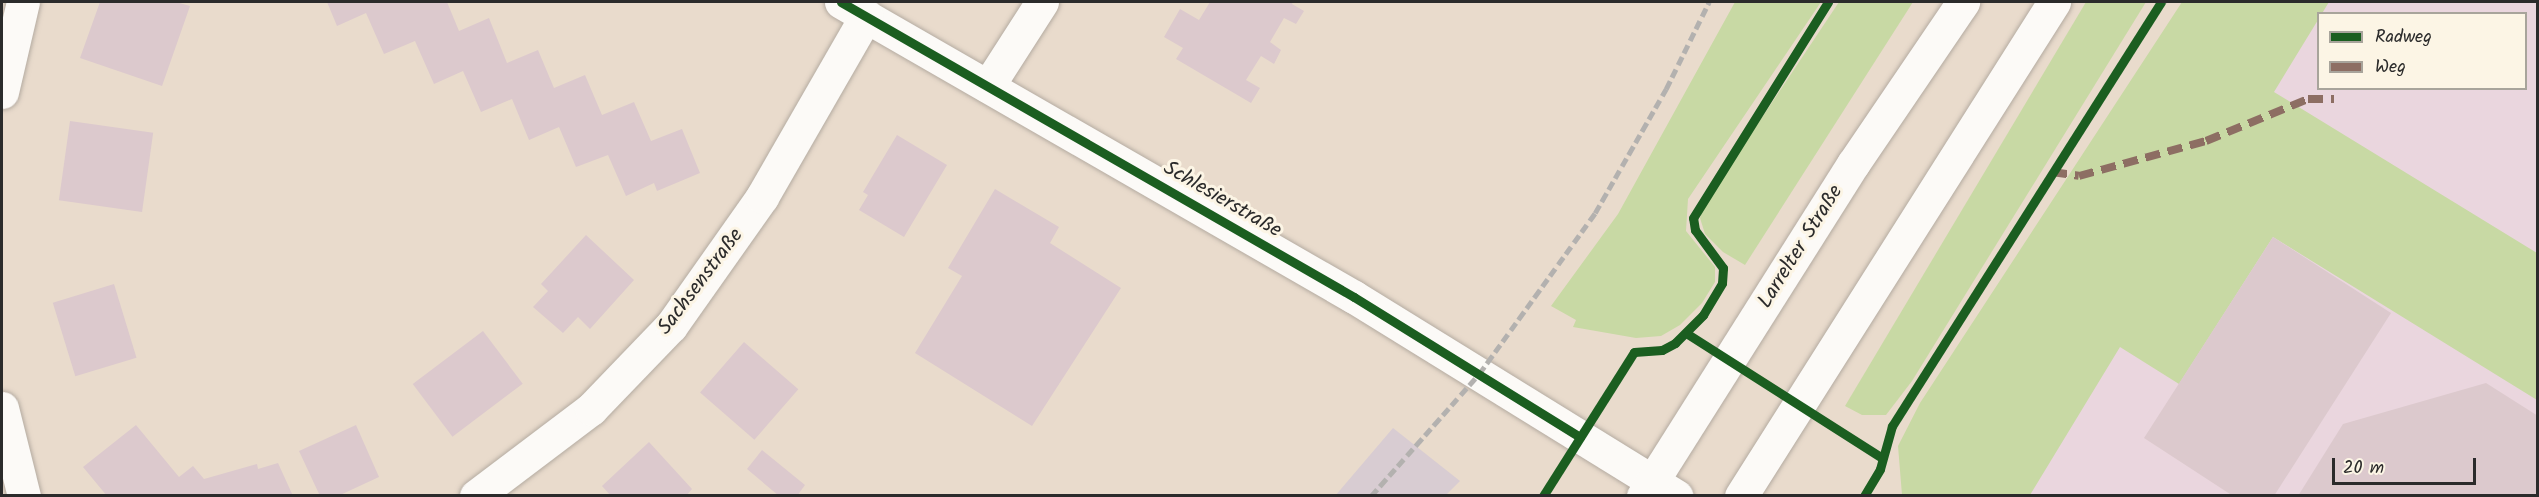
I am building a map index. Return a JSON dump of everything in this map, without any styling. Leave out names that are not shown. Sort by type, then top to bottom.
[{"type":"street","points":[[2,92],[23,2]]},
{"type":"street","points":[[988,86],[1042,2]]},
{"type":"street","name":"Larrelter Straße","points":[[1657,490],[1853,164],[1963,2]]},
{"type":"street","points":[[1741,495],[2054,2]]},
{"type":"street","name":"Schlesierstraße","points":[[853,9],[1354,297],[1657,490]]},
{"type":"street","name":"Sachsenstraße","points":[[476,495],[591,409],[671,326],[762,197],[853,9]]},
{"type":"street","points":[[2,408],[24,495]]},
{"type":"shaded area","points":[[2280,2],[2537,2],[2537,495],[1955,496]]},
{"type":"shaded area","points":[[1393,428],[1460,481],[1446,495],[1335,496]]},
{"type":"green space","points":[[1735,2],[1821,2],[1688,199],[1686,231],[1715,267],[1715,282],[1702,303],[1680,325],[1661,336],[1636,338],[1573,327],[1576,320],[1551,306],[1618,214]]},
{"type":"green space","points":[[1839,2],[1913,2],[1745,265],[1723,252],[1705,234],[1700,218],[1705,203]]},
{"type":"green space","points":[[2086,2],[2146,2],[1912,381],[1886,415],[1862,415],[1845,406]]},
{"type":"green space","points":[[2182,2],[2329,2],[2323,12],[2317,12],[2317,22],[2274,92],[2537,253],[2537,400],[2273,237],[2179,384],[2120,347],[2030,495],[1902,495],[1898,446],[1920,403]]},
{"type":"building","points":[[100,2],[176,2],[190,6],[162,86],[80,58]]},
{"type":"building","points":[[327,2],[447,2],[459,31],[489,18],[507,63],[538,50],[554,88],[585,75],[602,115],[634,102],[651,141],[682,129],[700,173],[657,191],[654,183],[626,196],[608,155],[576,167],[559,127],[529,140],[512,99],[481,112],[463,71],[434,84],[415,41],[384,54],[366,13],[337,26]]},
{"type":"building","points":[[1210,2],[1293,2],[1292,4],[1304,11],[1296,24],[1284,18],[1270,42],[1281,50],[1274,64],[1261,56],[1246,80],[1260,88],[1251,103],[1176,59],[1183,48],[1164,37],[1180,9],[1199,20]]},
{"type":"building","points":[[70,121],[153,133],[142,212],[59,200]]},
{"type":"building","points":[[897,135],[947,165],[904,237],[859,210],[868,195],[863,192]]},
{"type":"building","points":[[995,189],[1059,227],[1050,243],[1121,288],[1032,426],[915,353],[962,276],[948,268]]},
{"type":"building","points":[[586,235],[634,280],[590,329],[578,317],[563,333],[533,307],[548,291],[541,284]]},
{"type":"building","points":[[2273,237],[2391,313],[2274,496],[2233,496],[2144,438]]},
{"type":"building","points":[[114,284],[137,358],[75,376],[53,303]]},
{"type":"building","points":[[483,331],[523,384],[452,437],[413,384]]},
{"type":"building","points":[[744,342],[798,389],[754,440],[700,393]]},
{"type":"building","points":[[2486,383],[2538,416],[2538,496],[2298,496],[2343,424]]},
{"type":"building","points":[[136,425],[179,477],[193,466],[204,479],[257,464],[258,469],[278,463],[293,496],[107,496],[83,467]]},
{"type":"building","points":[[356,425],[379,477],[338,496],[320,496],[299,451]]},
{"type":"building","points":[[649,442],[692,489],[686,496],[611,496],[602,486]]},
{"type":"building","points":[[762,450],[805,485],[797,496],[779,496],[747,469]]},
{"type":"railway","points":[[1371,496],[1479,374],[1595,213],[1666,89],[1709,2]]},
{"type":"marked path","points":[[2052,172],[2079,176],[2206,141],[2308,99],[2334,99]]},
{"type":"cycle path","points":[[841,2],[1354,297],[1580,437]]},
{"type":"cycle path","points":[[1543,496],[1634,352],[1662,350],[1675,343],[1703,315],[1722,283],[1723,268],[1695,230],[1693,218],[1828,2]]},
{"type":"cycle path","points":[[1864,496],[1880,469],[1892,426],[2161,2]]},
{"type":"cycle path","points":[[1686,333],[1881,457]]}]
